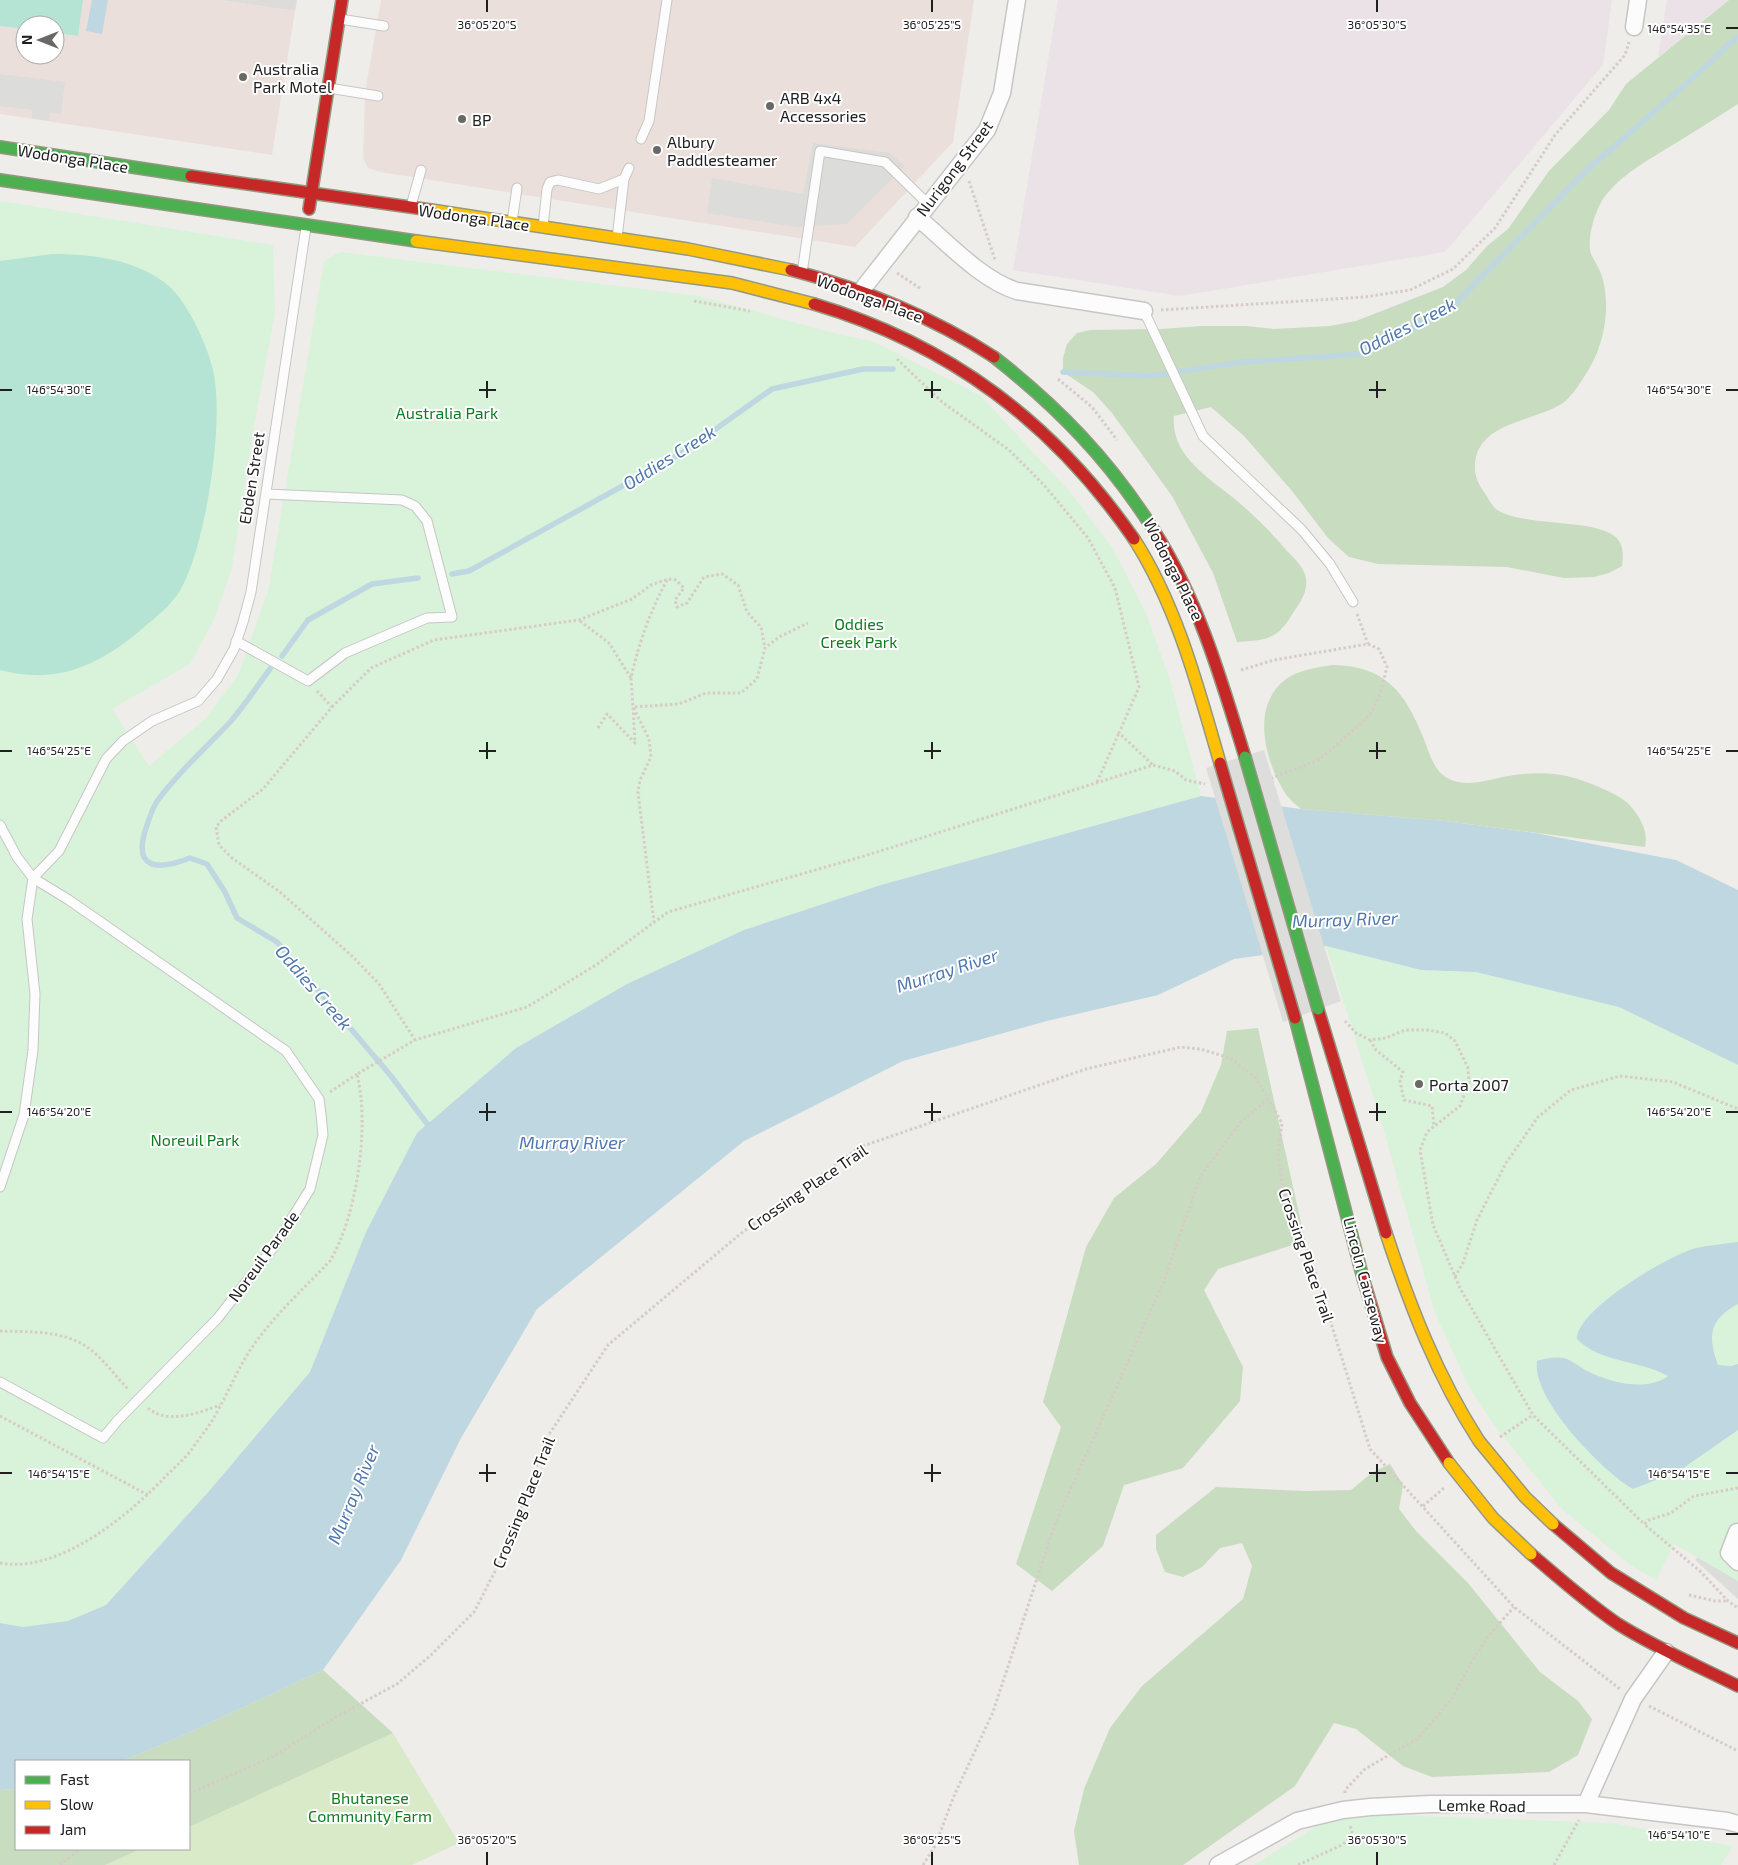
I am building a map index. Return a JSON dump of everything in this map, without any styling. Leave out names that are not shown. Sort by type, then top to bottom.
[{"type":"main road","name":"Ebden Street","points":[[306,226],[342,0]]},
{"type":"main road","name":"Wodonga Place","points":[[0,147],[512,222],[738,258],[802,273],[861,291],[907,308],[946,328],[1007,367],[1044,396],[1117,474],[1153,528],[1186,588],[1203,626],[1244,757],[1318,1009]]},
{"type":"main road","name":"Wodonga Place","points":[[0,180],[306,226],[632,269],[785,294],[879,325],[928,348],[974,374],[1026,415],[1060,447],[1088,478],[1132,535],[1161,590],[1189,657],[1295,1018]]},
{"type":"main road","name":"Lincoln Causeway","points":[[1318,1009],[1371,1184],[1418,1326],[1439,1375],[1459,1412],[1479,1441],[1525,1497],[1553,1524],[1611,1573],[1682,1622],[1738,1644]]},
{"type":"main road","name":"Lincoln Causeway","points":[[1295,1018],[1370,1304],[1387,1357],[1410,1403],[1449,1463],[1494,1518],[1531,1554],[1584,1599],[1630,1630],[1668,1648],[1738,1686]]},
{"type":"street","name":"Nurigong Street","points":[[861,291],[917,217],[987,130],[996,112],[1002,93],[1016,0]]},
{"type":"street","points":[[1634,27],[1638,0]]},
{"type":"street","points":[[917,217],[1004,287],[1017,291],[1144,310]]},
{"type":"street","points":[[1737,1532],[1729,1553],[1738,1562]]},
{"type":"street","points":[[1668,1648],[1632,1699],[1586,1804],[1727,1821],[1738,1824]]},
{"type":"street","name":"Lemke Road","points":[[1218,1865],[1297,1821],[1343,1810],[1430,1804],[1586,1804]]},
{"type":"lane","points":[[642,139],[649,121],[667,0]]},
{"type":"lane","points":[[339,19],[384,26]]},
{"type":"lane","points":[[328,88],[378,96]]},
{"type":"lane","points":[[802,273],[820,151],[885,162],[928,204]]},
{"type":"lane","points":[[617,238],[624,180],[629,168]]},
{"type":"lane","points":[[410,207],[421,170]]},
{"type":"lane","points":[[543,227],[547,189],[550,182],[558,180],[598,189],[624,180]]},
{"type":"lane","points":[[512,222],[517,188]]},
{"type":"lane","name":"Ebden Street","points":[[33,878],[59,851],[106,759],[123,741],[152,721],[198,701],[217,679],[236,641],[250,592],[306,226]]},
{"type":"lane","points":[[1144,310],[1203,436],[1302,530],[1330,564],[1353,602]]},
{"type":"lane","points":[[236,641],[308,681],[345,653],[427,618],[452,617],[427,521],[415,506],[402,500],[266,494]]},
{"type":"lane","name":"Noreuil Parade","points":[[0,825],[17,857],[33,878],[92,915],[286,1051],[319,1099],[323,1135],[310,1189],[276,1244],[217,1319],[138,1400],[104,1438],[0,1382]]},
{"type":"lane","points":[[0,1187],[24,1115],[33,1050],[35,994],[27,919],[33,878]]},
{"type":"path","points":[[1144,310],[1365,297],[1410,290],[1453,269],[1495,228],[1555,135],[1624,55],[1634,27]]},
{"type":"path","points":[[962,161],[1004,287]]},
{"type":"path","points":[[686,300],[751,311]]},
{"type":"path","points":[[892,354],[942,402],[1009,450],[1044,485],[1088,538],[1115,588],[1139,687],[1097,782]]},
{"type":"path","points":[[415,1040],[379,984],[353,957],[280,892],[232,858],[219,845],[216,827],[221,821],[263,789],[332,707],[371,668],[434,640],[579,620],[632,599],[651,585],[668,579],[676,580],[684,588],[675,600],[677,607],[687,603],[704,577],[722,574],[738,585],[747,612],[761,627],[766,648],[757,678],[741,693],[706,693],[679,704],[633,707]]},
{"type":"path","points":[[598,728],[607,714],[635,743],[631,678],[639,643],[652,608],[668,579]]},
{"type":"path","points":[[1353,602],[1368,644]]},
{"type":"path","points":[[579,620],[609,643],[631,678]]},
{"type":"path","points":[[766,648],[779,637],[808,623]]},
{"type":"path","points":[[1241,670],[1274,660],[1368,644],[1379,649],[1387,667],[1380,694],[1372,712],[1319,760],[1281,776],[1262,780]]},
{"type":"path","points":[[308,681],[332,707]]},
{"type":"path","points":[[633,707],[649,739],[651,757],[640,780],[638,792],[654,922]]},
{"type":"path","points":[[1119,733],[1153,765],[1175,771],[1186,780],[1214,786]]},
{"type":"path","points":[[319,1099],[384,1057],[415,1040],[527,1007],[596,965],[668,912],[861,857],[1153,765]]},
{"type":"path","points":[[1343,1019],[1356,1033],[1370,1040],[1376,1050],[1404,1072],[1400,1081],[1404,1100],[1432,1106],[1434,1127]]},
{"type":"path","points":[[1370,1040],[1386,1038],[1405,1030],[1426,1030],[1445,1033],[1455,1041],[1468,1068],[1469,1082],[1460,1106],[1426,1132],[1420,1150],[1433,1225],[1455,1277],[1533,1415],[1644,1524],[1701,1572],[1728,1601],[1738,1608]]},
{"type":"path","name":"Crossing Place Trail","points":[[190,1794],[272,1757],[336,1717],[397,1684],[431,1655],[474,1612],[506,1550],[546,1439],[608,1345],[738,1235],[860,1148],[1086,1069],[1181,1047],[1200,1049],[1230,1058],[1256,1078],[1282,1123],[1278,1155],[1283,1190],[1314,1268],[1370,1449],[1514,1607],[1632,1699],[1738,1750]]},
{"type":"path","points":[[0,1563],[27,1562],[72,1550],[112,1526],[148,1495],[192,1449],[220,1405],[242,1362],[258,1338],[330,1261],[345,1230],[364,1122],[363,1096],[357,1074]]},
{"type":"path","points":[[1455,1277],[1463,1264],[1476,1220],[1506,1162],[1538,1117],[1571,1090],[1620,1076],[1673,1082],[1738,1109]]},
{"type":"path","points":[[924,1865],[935,1846],[954,1796],[993,1712],[1055,1524],[1164,1281],[1200,1177],[1240,1123],[1268,1099]]},
{"type":"path","points":[[0,1330],[48,1334],[76,1340],[92,1350],[138,1400],[150,1410],[166,1416],[195,1415],[220,1405]]},
{"type":"path","points":[[0,1416],[148,1495]]},
{"type":"path","points":[[1644,1524],[1649,1520],[1671,1513],[1694,1496],[1738,1488]]},
{"type":"path","points":[[1298,1865],[1342,1845],[1353,1835],[1343,1810],[1345,1790],[1365,1769],[1417,1739],[1433,1722],[1453,1697],[1471,1663],[1489,1635],[1514,1607]]},
{"type":"path","points":[[1554,1865],[1574,1832],[1586,1804]]},
{"type":"path","points":[[60,1865],[79,1850]]},
{"type":"shaded area","points":[[83,0],[221,0],[295,11],[272,155],[0,114],[0,26],[15,28],[15,65],[65,65],[65,34],[77,36]]},
{"type":"shaded area","points":[[220,0],[297,0],[295,11]]},
{"type":"shaded area","points":[[381,0],[974,0],[953,142],[855,247],[380,172],[368,168],[363,158],[365,93]]},
{"type":"shaded area","points":[[1058,0],[1612,0],[1603,65],[1445,252],[1180,296],[1013,270]]},
{"type":"shaded area","points":[[1667,0],[1729,0],[1658,57]]},
{"type":"shaded area","points":[[0,74],[65,82],[61,114],[50,112],[49,121],[32,118],[32,110],[0,106]]},
{"type":"shaded area","points":[[813,143],[890,153],[905,166],[847,224],[797,227],[707,213],[712,178],[803,194]]},
{"type":"shaded area","points":[[1738,1517],[1738,1599],[1695,1560]]},
{"type":"green space","points":[[0,0],[83,0],[78,36],[65,34],[65,15],[15,15],[15,28],[0,26]]},
{"type":"green space","points":[[1729,0],[1738,0],[1738,104],[1634,169],[1617,183],[1603,199],[1594,219],[1590,235],[1590,250],[1603,280],[1606,318],[1600,343],[1591,366],[1569,398],[1563,403],[1493,433],[1483,443],[1477,455],[1476,478],[1482,490],[1497,510],[1510,516],[1581,525],[1611,534],[1619,541],[1622,547],[1622,566],[1609,573],[1594,577],[1564,578],[1507,567],[1378,564],[1349,557],[1328,538],[1292,491],[1244,436],[1211,407],[1174,416],[1174,430],[1178,442],[1185,454],[1203,474],[1243,506],[1275,538],[1299,564],[1304,571],[1306,579],[1303,597],[1282,629],[1264,639],[1237,642],[1213,573],[1172,496],[1112,413],[1093,392],[1063,372],[1063,358],[1067,344],[1077,333],[1090,330],[1161,329],[1201,326],[1246,326],[1274,329],[1330,326],[1356,321],[1443,287],[1466,270],[1487,246],[1508,229],[1549,171],[1609,110],[1626,84]]},
{"type":"green space","points":[[0,201],[273,245],[275,312],[252,437],[232,568],[213,622],[190,664],[112,709],[149,766],[205,719],[238,675],[268,591],[324,261],[340,252],[699,296],[841,335],[873,341],[981,396],[1071,493],[1112,547],[1146,613],[1170,680],[1201,796],[881,885],[744,930],[627,984],[516,1048],[366,1232],[310,1372],[210,1490],[106,1605],[68,1621],[23,1627],[0,1623]]},
{"type":"green space","points":[[52,254],[83,255],[129,264],[144,270],[170,287],[184,304],[206,349],[213,370],[217,419],[211,481],[205,513],[190,569],[177,595],[153,620],[109,653],[76,669],[40,675],[0,670],[0,261]]},
{"type":"green space","points":[[1333,665],[1366,670],[1380,676],[1391,684],[1409,707],[1434,765],[1444,776],[1458,782],[1475,783],[1516,775],[1540,773],[1564,775],[1587,782],[1618,796],[1630,805],[1644,827],[1646,836],[1645,847],[1445,821],[1301,809],[1285,793],[1267,750],[1264,734],[1268,704],[1275,690],[1286,679],[1296,673]]},
{"type":"green space","points":[[1326,946],[1421,970],[1476,972],[1619,1007],[1738,1065],[1738,1581],[1674,1544],[1656,1580],[1629,1564],[1562,1509],[1494,1425],[1468,1385],[1435,1313],[1383,1128]]},
{"type":"green space","points":[[1258,1028],[1305,1241],[1218,1269],[1204,1290],[1243,1367],[1240,1401],[1183,1468],[1124,1485],[1103,1546],[1052,1591],[1016,1564],[1061,1427],[1043,1402],[1086,1247],[1114,1198],[1156,1164],[1201,1112],[1221,1065],[1227,1031]]},
{"type":"green space","points":[[1390,1464],[1403,1485],[1399,1509],[1416,1531],[1468,1583],[1540,1672],[1578,1701],[1592,1719],[1578,1755],[1549,1772],[1432,1777],[1403,1766],[1356,1729],[1334,1723],[1295,1786],[1183,1865],[1079,1865],[1074,1831],[1084,1789],[1110,1728],[1142,1686],[1243,1599],[1252,1566],[1242,1543],[1220,1548],[1202,1567],[1183,1577],[1165,1572],[1156,1549],[1156,1535],[1216,1487],[1306,1491],[1351,1490],[1373,1472]]},
{"type":"green space","points":[[323,1670],[393,1733],[190,1827],[190,1760],[124,1760],[175,1739]]},
{"type":"green space","name":"Bhutanese Community Farm","points":[[393,1733],[459,1843],[412,1865],[105,1865],[139,1850],[190,1850],[190,1827]]},
{"type":"green space","points":[[15,1789],[15,1850],[139,1850],[105,1865],[0,1865],[0,1790]]},
{"type":"green space","points":[[1361,1814],[1612,1823],[1733,1846],[1721,1865],[1254,1865],[1323,1822]]},
{"type":"water","points":[[92,0],[108,0],[102,34],[86,31]]},
{"type":"water","name":"Murray River","points":[[1201,796],[1301,809],[1445,821],[1535,833],[1676,860],[1738,890],[1738,1065],[1619,1007],[1476,972],[1421,970],[1326,946],[1234,959],[1158,995],[1047,1021],[903,1061],[744,1141],[537,1309],[461,1438],[401,1560],[323,1670],[175,1739],[124,1760],[15,1760],[15,1789],[0,1790],[0,1623],[23,1627],[68,1621],[106,1605],[210,1490],[310,1372],[366,1232],[417,1133],[516,1048],[627,984],[744,930],[881,885]]},
{"type":"water","points":[[1738,1242],[1738,1304],[1716,1322],[1712,1336],[1718,1365],[1731,1366],[1738,1364],[1738,1430],[1679,1471],[1633,1489],[1604,1467],[1571,1432],[1545,1394],[1538,1376],[1537,1361],[1552,1358],[1567,1359],[1596,1375],[1628,1384],[1649,1384],[1668,1376],[1597,1353],[1586,1347],[1577,1339],[1581,1327],[1591,1314],[1607,1299],[1646,1272],[1666,1261],[1696,1248]]},
{"type":"pier","points":[[1264,750],[1341,1001],[1283,1022],[1206,768]]},
{"type":"waterway","name":"Oddies Creek","points":[[1063,372],[1151,376],[1242,362],[1362,354],[1453,306],[1587,170],[1738,36]]},
{"type":"waterway","name":"Oddies Creek","points":[[452,574],[469,571],[682,453],[772,389],[863,369],[893,369]]},
{"type":"waterway","name":"Oddies Creek","points":[[282,656],[308,620],[372,584],[418,578]]},
{"type":"waterway","name":"Oddies Creek","points":[[270,669],[231,721],[184,769],[158,800],[152,810],[146,828],[143,853],[146,860],[151,864],[168,864],[190,858],[207,864],[225,892],[237,918],[277,942],[391,1076],[431,1129]]},
{"type":"traffic: fast","points":[[0,147],[191,176]]},
{"type":"traffic: fast","points":[[0,180],[416,241]]},
{"type":"traffic: fast","points":[[994,357],[1018,376],[1081,436],[1119,480],[1153,529]]},
{"type":"traffic: fast","points":[[1245,757],[1318,1009]]},
{"type":"traffic: fast","points":[[1295,1018],[1363,1278]]},
{"type":"traffic: slow","points":[[431,210],[688,249],[791,270]]},
{"type":"traffic: slow","points":[[416,241],[732,283],[814,304]]},
{"type":"traffic: slow","points":[[1134,539],[1149,565],[1174,619],[1194,676],[1220,763]]},
{"type":"traffic: slow","points":[[1386,1233],[1415,1314],[1437,1366],[1479,1441]]},
{"type":"traffic: slow","points":[[1479,1441],[1525,1497],[1553,1524]]},
{"type":"traffic: slow","points":[[1449,1463],[1493,1518],[1531,1554]]},
{"type":"traffic: jam","points":[[309,209],[342,0]]},
{"type":"traffic: jam","points":[[191,176],[431,210]]},
{"type":"traffic: jam","points":[[791,270],[845,286],[896,305],[946,329],[994,357]]},
{"type":"traffic: jam","points":[[814,304],[863,321],[910,341],[953,365],[994,393],[1033,424],[1069,459],[1103,497],[1134,539]]},
{"type":"traffic: jam","points":[[1153,529],[1169,556],[1196,611],[1227,698],[1245,757]]},
{"type":"traffic: jam","points":[[1220,763],[1295,1018]]},
{"type":"traffic: jam","points":[[1318,1009],[1386,1233]]},
{"type":"traffic: jam","points":[[1363,1278],[1387,1357],[1410,1403],[1449,1463]]},
{"type":"traffic: jam","points":[[1553,1524],[1611,1573],[1684,1618],[1738,1643]]},
{"type":"traffic: jam","points":[[1531,1554],[1584,1599],[1632,1633],[1738,1686]]},
{"type":"place","name":"Australia Park Motel","points":[[243,77]]},
{"type":"place","name":"ARB 4x4 Accessories","points":[[770,106]]},
{"type":"place","name":"BP","points":[[462,119]]},
{"type":"place","name":"Albury Paddlesteamer","points":[[657,150]]},
{"type":"place","name":"Porta 2007","points":[[1419,1084]]},
{"type":"park label","name":"Australia Park","points":[[447,412]]},
{"type":"park label","name":"Oddies Creek Park","points":[[859,632]]},
{"type":"park label","name":"Noreuil Park","points":[[195,1139]]}]
